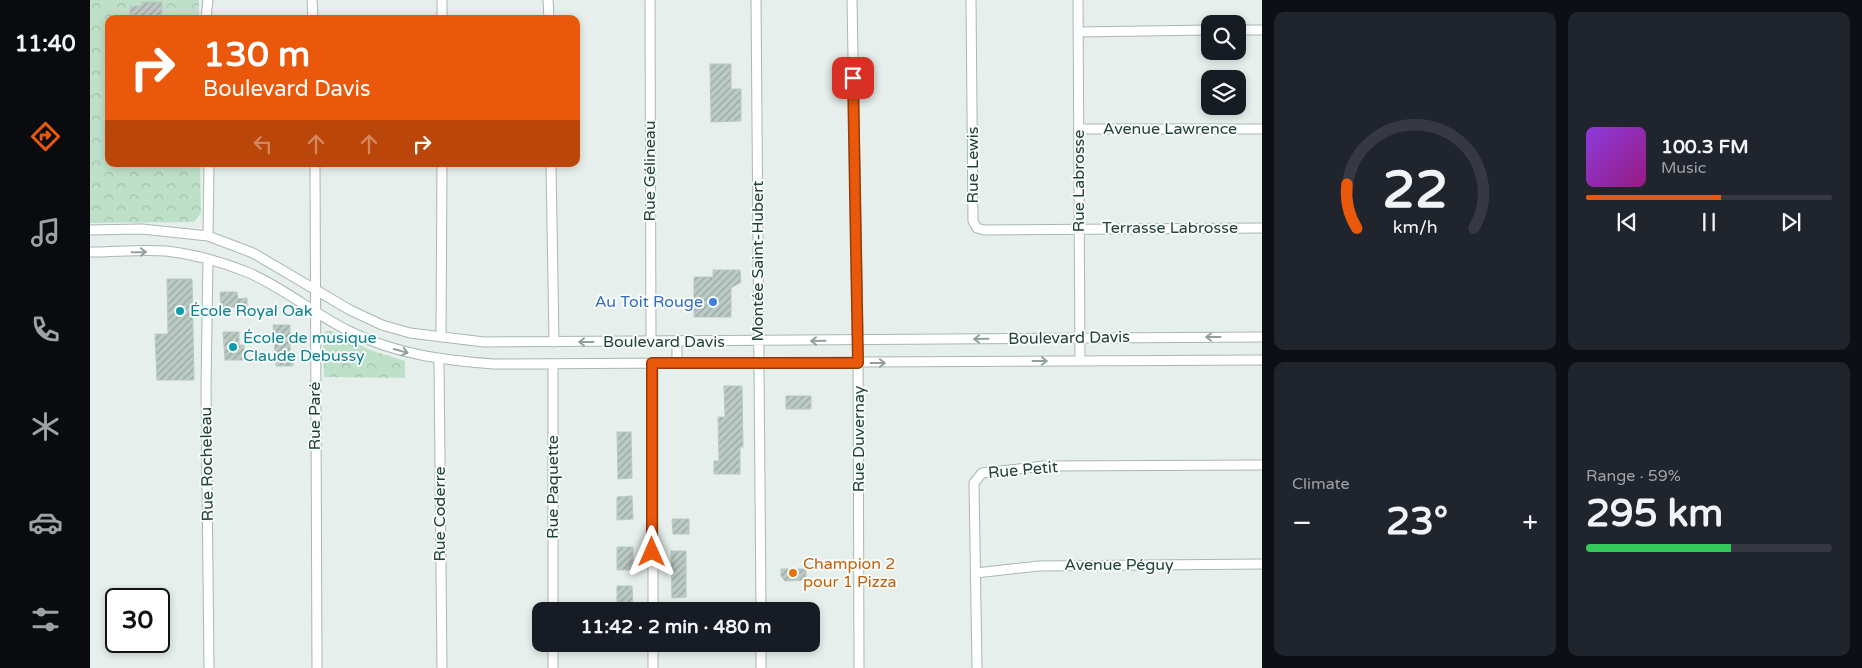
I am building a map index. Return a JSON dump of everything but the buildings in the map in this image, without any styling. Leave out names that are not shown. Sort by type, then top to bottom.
[{"type":"street","points":[[206,15],[208,0]]},
{"type":"street","points":[[312,0],[313,15]]},
{"type":"street","points":[[432,0],[446,0]]},
{"type":"street","points":[[442,0],[442,15]]},
{"type":"street","points":[[548,0],[549,15]]},
{"type":"street","name":"Rue Gélineau","points":[[650,0],[651,342]]},
{"type":"street","name":"Montée Saint-Hubert","points":[[756,0],[761,602]]},
{"type":"street","name":"Rue Duvernay","points":[[852,0],[858,340],[859,668]]},
{"type":"street","name":"Rue Lewis","points":[[972,0],[973,221],[977,228],[984,230],[1079,228]]},
{"type":"street","name":"Rue Labrosse","points":[[1078,0],[1080,361]]},
{"type":"street","points":[[1078,32],[1201,30]]},
{"type":"street","points":[[1246,30],[1262,30]]},
{"type":"street","name":"Avenue Lawrence","points":[[1079,129],[1262,129]]},
{"type":"street","points":[[208,236],[209,167]]},
{"type":"street","name":"Rue Paré","points":[[314,167],[317,668]]},
{"type":"street","points":[[441,336],[442,167]]},
{"type":"street","points":[[551,167],[554,342]]},
{"type":"street","name":"Terrasse Labrosse","points":[[1079,228],[1262,228]]},
{"type":"street","name":"Boulevard Davis","points":[[90,230],[142,229],[208,236],[253,254],[350,310],[382,325],[410,333],[484,342],[1262,337]]},
{"type":"street","name":"Boulevard Davis","points":[[90,252],[165,251],[208,259],[248,272],[349,331],[399,351],[439,360],[493,364],[1262,360]]},
{"type":"street","name":"Rue Rocheleau","points":[[208,259],[206,387],[209,668]]},
{"type":"street","points":[[677,342],[677,363]]},
{"type":"street","name":"Rue Coderre","points":[[439,360],[442,668]]},
{"type":"street","points":[[652,363],[652,602]]},
{"type":"street","name":"Rue Paquette","points":[[553,364],[553,602]]},
{"type":"street","name":"Rue Petit","points":[[977,668],[974,483],[982,473],[1044,466],[1262,465]]},
{"type":"street","name":"Avenue Péguy","points":[[976,573],[1039,566],[1262,564]]},
{"type":"street","points":[[553,652],[553,668]]},
{"type":"street","points":[[652,652],[652,668]]},
{"type":"street","points":[[761,652],[761,668]]},
{"type":"green space","points":[[90,0],[199,0],[199,15],[105,15],[105,167],[200,167],[201,213],[194,222],[90,223]]},
{"type":"green space","points":[[326,331],[331,331],[370,350],[405,361],[405,378],[324,377],[323,336]]},
{"type":"place","name":"Au Toit Rouge","points":[[713,302]]},
{"type":"place","name":"École Royal Oak","points":[[180,311]]},
{"type":"place","name":"École de musique Claude Debussy","points":[[233,347]]},
{"type":"place","name":"Champion 2 pour 1 Pizza","points":[[793,573]]},
{"type":"route","points":[[652,552],[652,363],[858,363],[853,78]]}]
